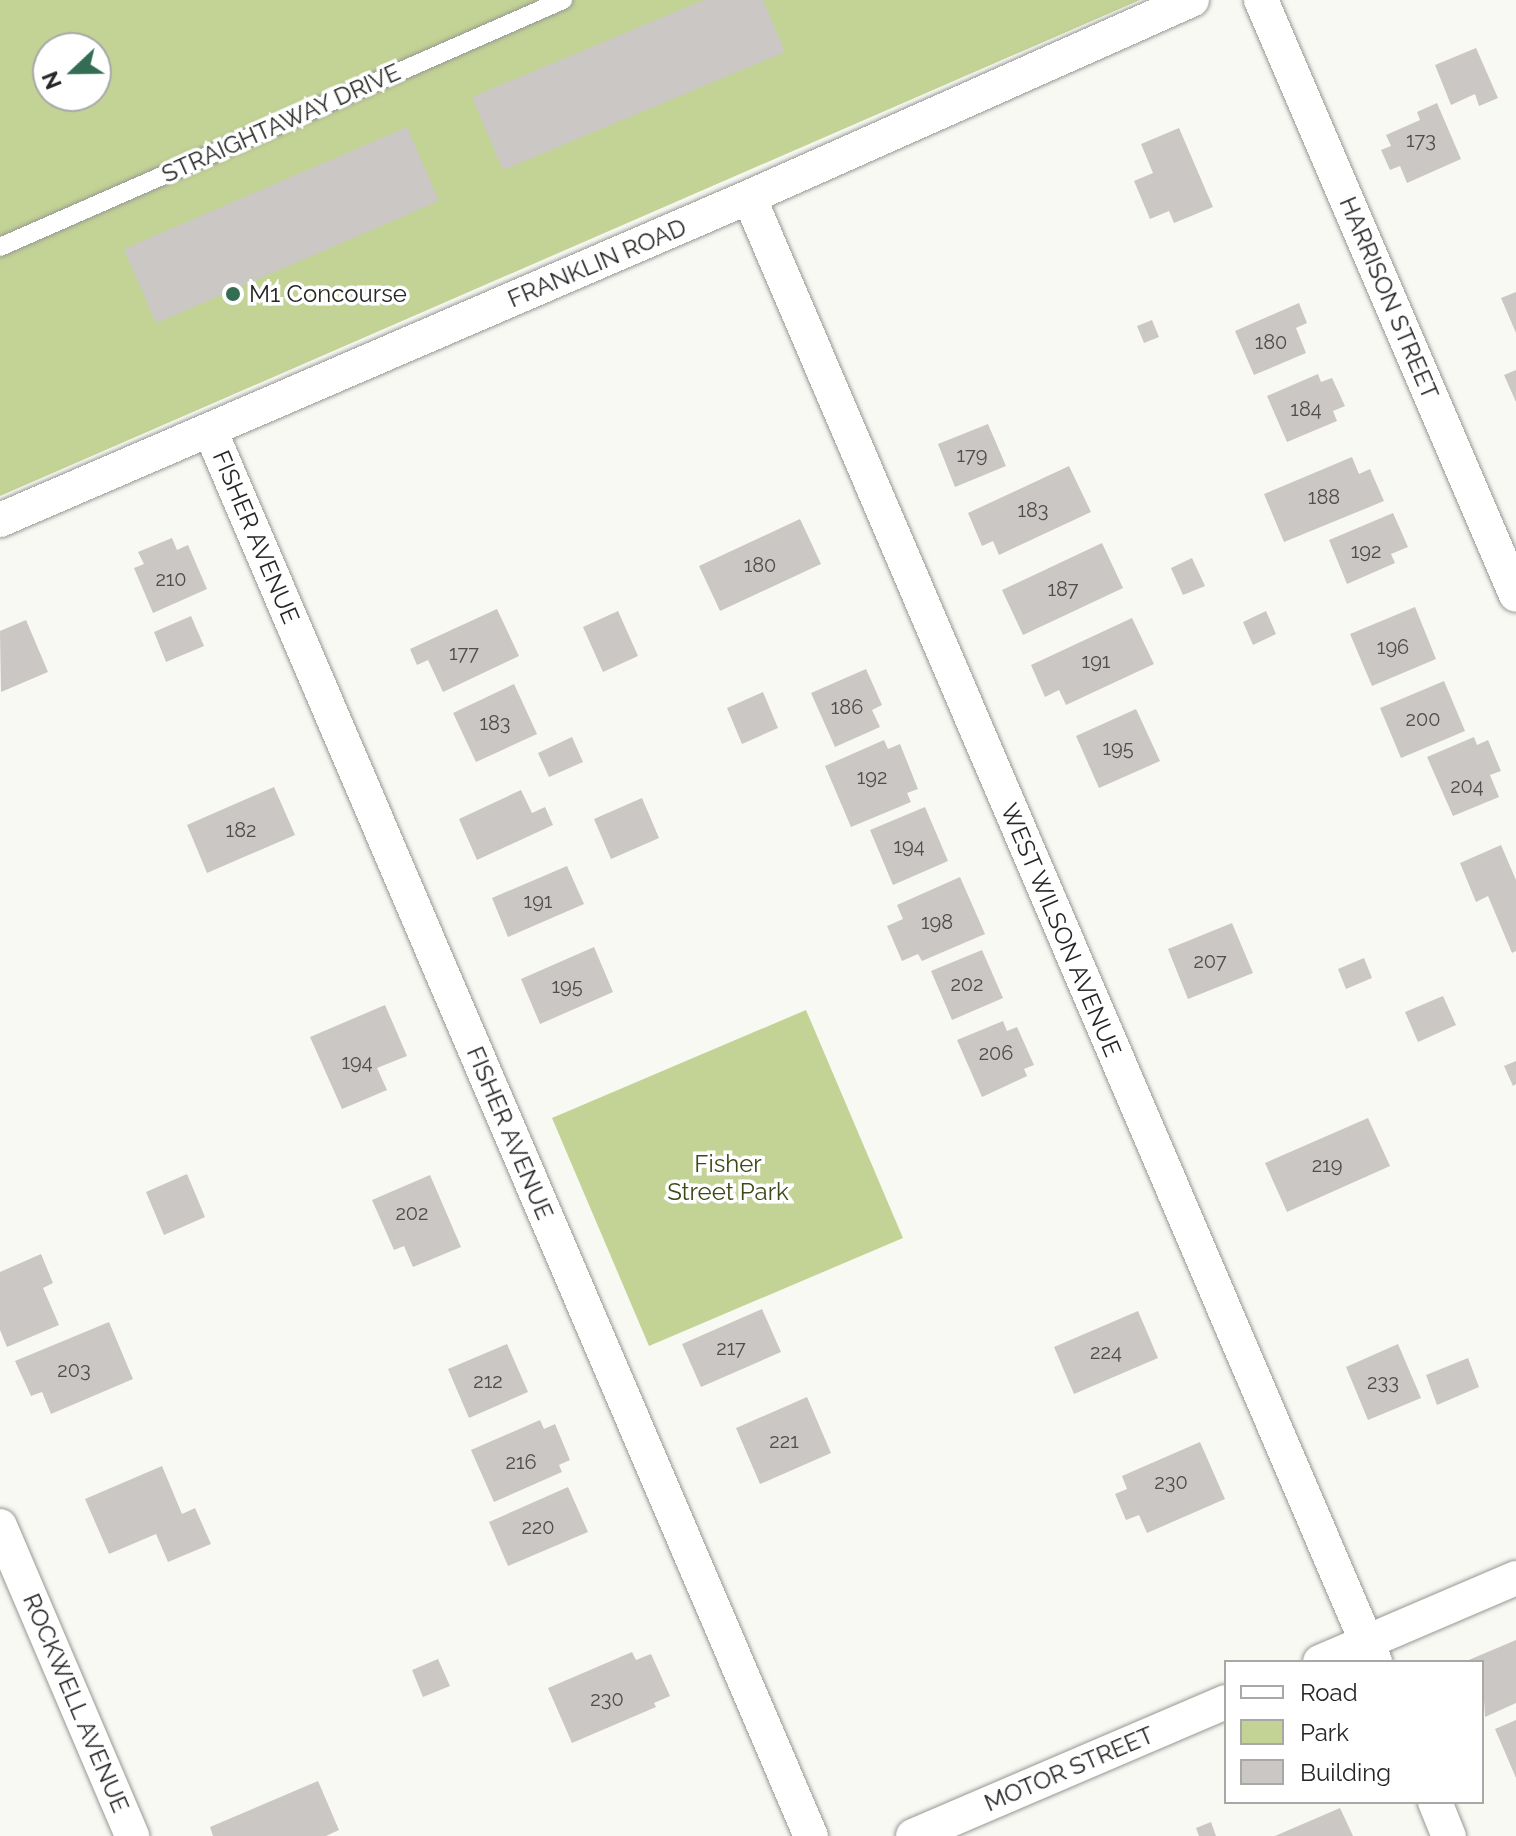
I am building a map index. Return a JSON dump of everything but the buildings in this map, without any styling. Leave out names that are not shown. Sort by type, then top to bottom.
[{"type":"street","name":"FRANKLIN ROAD","points":[[0,520],[749,197],[1192,0]]},
{"type":"street","name":"HARRISON STREET","points":[[1261,0],[1516,595]]},
{"type":"street","name":"WEST WILSON AVENUE","points":[[749,197],[1370,1652]]},
{"type":"street","name":"FISHER AVENUE","points":[[210,430],[811,1836]]},
{"type":"street","name":"ROCKWELL AVENUE","points":[[0,1526],[132,1836]]},
{"type":"street","points":[[1330,1660],[1370,1652],[1516,1578]]},
{"type":"street","name":"MOTOR STREET","points":[[913,1836],[1224,1703]]},
{"type":"street","points":[[1436,1804],[1449,1836]]},
{"type":"lane","name":"STRAIGHTAWAY DRIVE","points":[[0,247],[563,0]]},
{"type":"green space","name":"M1 Concourse","points":[[0,0],[1140,0],[0,496]]},
{"type":"green space","name":"Fisher Street Park","points":[[806,1010],[903,1238],[649,1346],[552,1118]]},
{"type":"place","name":"M1 Concourse","points":[[233,294]]}]
